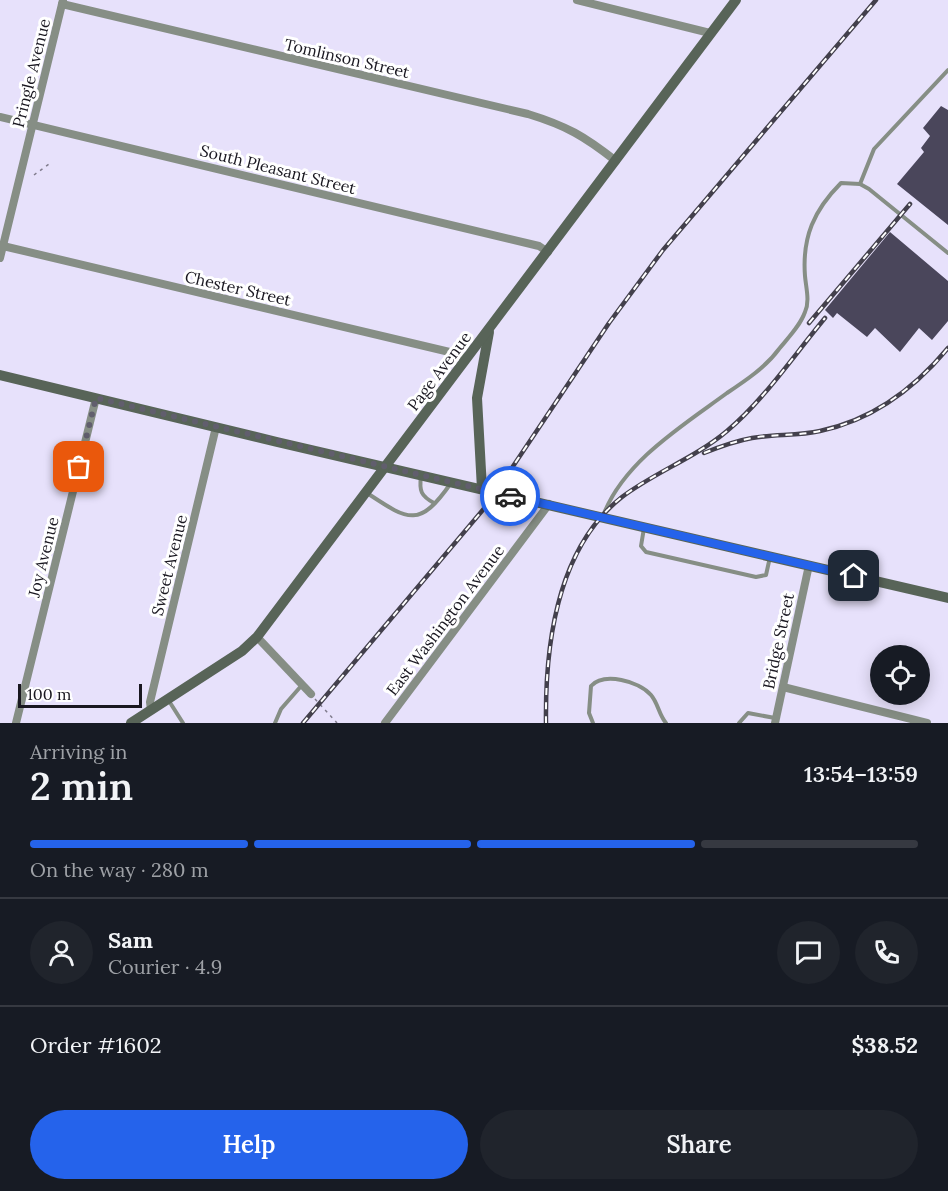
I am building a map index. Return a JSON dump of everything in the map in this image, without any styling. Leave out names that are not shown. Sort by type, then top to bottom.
[{"type":"street","points":[[577,0],[710,33]]},
{"type":"street","name":"Page Avenue","points":[[131,723],[242,651],[257,637],[736,0]]},
{"type":"street","name":"Pringle Avenue","points":[[0,258],[63,2]]},
{"type":"street","name":"Tomlinson Street","points":[[63,2],[528,114],[565,126],[583,135],[616,161]]},
{"type":"street","name":"South Pleasant Street","points":[[0,117],[538,246],[548,252]]},
{"type":"street","name":"Chester Street","points":[[3,246],[458,354],[465,360]]},
{"type":"street","points":[[482,489],[477,398],[490,328]]},
{"type":"street","points":[[0,375],[385,468],[603,516],[948,598]]},
{"type":"street","name":"Joy Avenue","points":[[16,723],[96,398]]},
{"type":"street","name":"Sweet Avenue","points":[[151,711],[150,702],[216,427]]},
{"type":"street","name":"East Washington Avenue","points":[[385,723],[549,504]]},
{"type":"street","name":"Bridge Street","points":[[775,720],[808,565]]},
{"type":"street","points":[[257,637],[310,694]]},
{"type":"street","points":[[783,687],[927,723]]},
{"type":"street","points":[[884,723],[886,714]]},
{"type":"lane","points":[[860,184],[874,149],[948,70]]},
{"type":"lane","points":[[603,516],[611,496],[620,484],[649,455],[673,434],[748,378],[777,352],[806,311],[804,246],[810,226],[818,210],[841,183],[860,184],[948,253]]},
{"type":"lane","points":[[421,476],[419,489],[424,497],[434,504]]},
{"type":"lane","points":[[367,492],[404,516],[417,515],[434,504],[452,482]]},
{"type":"lane","points":[[644,526],[641,546],[646,552],[763,578],[770,556]]},
{"type":"lane","points":[[593,723],[589,713],[591,686],[597,680],[609,678],[632,684],[652,695],[666,723]]},
{"type":"lane","points":[[275,723],[281,709],[302,685]]},
{"type":"lane","points":[[168,699],[183,723]]},
{"type":"lane","points":[[739,723],[748,713],[775,720]]},
{"type":"path","points":[[34,175],[49,165]]},
{"type":"path","points":[[310,694],[337,723]]},
{"type":"building","points":[[941,106],[948,110],[948,225],[897,184],[924,152],[921,148],[930,136],[923,128]]},
{"type":"building","points":[[890,232],[948,281],[948,321],[932,340],[919,328],[900,352],[875,328],[867,337],[837,313],[833,318],[825,310]]},
{"type":"railway","points":[[303,723],[487,505],[609,323],[663,250],[876,0]]},
{"type":"railway","points":[[809,323],[910,204]]},
{"type":"railway","points":[[546,723],[548,662],[559,600],[569,571],[583,543],[600,518],[622,497],[715,441],[727,431],[766,392],[825,318]]},
{"type":"railway","points":[[704,453],[746,439],[812,433],[857,419],[907,389],[948,348]]},
{"type":"way so far","points":[[79,467],[96,398],[510,496]]},
{"type":"route","points":[[510,496],[854,576]]}]
